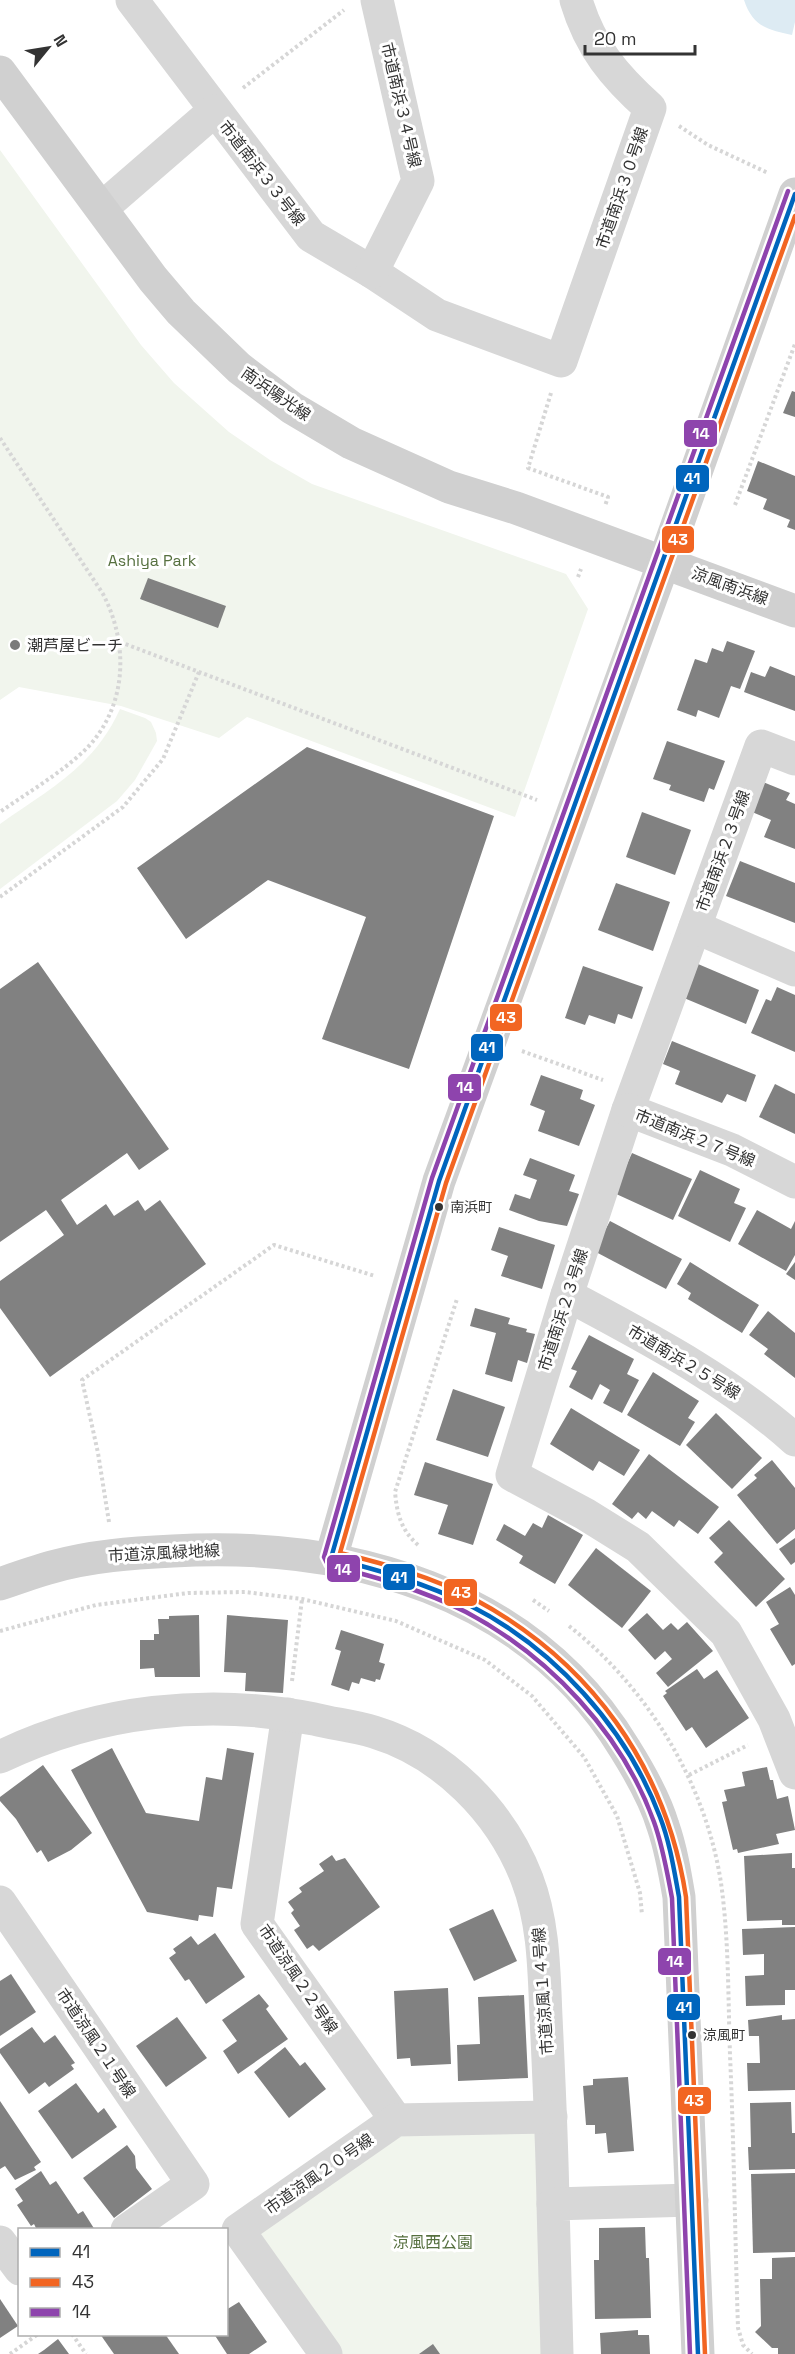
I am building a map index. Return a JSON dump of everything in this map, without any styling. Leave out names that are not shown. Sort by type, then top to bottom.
[{"type":"street","name":"市道南浜３３号線","points":[[132,0],[311,236],[372,272],[437,315],[561,361]]},
{"type":"street","name":"市道南浜３０号線","points":[[561,361],[650,108],[604,61],[584,26],[576,0]]},
{"type":"street","name":"市道南浜３４号線","points":[[362,4],[418,181],[372,272]]},
{"type":"street","name":"南浜陽光線","points":[[0,72],[153,279],[198,329],[239,368],[292,408],[351,442],[438,483],[664,562]]},
{"type":"street","points":[[102,208],[214,111]]},
{"type":"street","points":[[330,1558],[439,1181],[664,562],[785,185]]},
{"type":"street","name":"涼風南浜線","points":[[664,562],[795,610]]},
{"type":"street","name":"市道南浜２３号線","points":[[795,759],[761,746],[631,1101],[567,1295],[512,1475],[585,1514],[638,1547],[726,1634],[782,1719],[795,1773]]},
{"type":"street","points":[[695,927],[795,970]]},
{"type":"street","name":"市道南浜２７号線","points":[[631,1101],[795,1182]]},
{"type":"street","name":"市道南浜２５号線","points":[[567,1295],[646,1337],[721,1381],[795,1440]]},
{"type":"street","name":"市道涼風緑地線","points":[[0,1584],[52,1567],[110,1555],[221,1549],[330,1558],[369,1566],[449,1595],[485,1613],[528,1640],[570,1678],[593,1703],[614,1731],[632,1761],[663,1825],[679,1897],[698,2354]]},
{"type":"street","name":"市道涼風１４号線","points":[[0,1757],[67,1730],[136,1714],[206,1709],[288,1714],[375,1732],[416,1751],[447,1771],[468,1789],[502,1831],[516,1855],[527,1880],[541,1932],[551,2117],[557,2354]]},
{"type":"street","name":"市道涼風２２号線","points":[[288,1714],[257,1924],[396,2120]]},
{"type":"street","name":"市道涼風２１号線","points":[[0,1902],[193,2184],[128,2228]]},
{"type":"street","points":[[396,2120],[551,2117]]},
{"type":"street","name":"市道涼風２０号線","points":[[326,2354],[238,2230],[396,2120]]},
{"type":"street","points":[[553,2204],[692,2199]]},
{"type":"street","points":[[0,2242],[18,2267]]},
{"type":"path","points":[[214,111],[362,4]]},
{"type":"path","points":[[650,108],[708,145],[785,185]]},
{"type":"path","points":[[735,505],[795,344]]},
{"type":"path","points":[[561,361],[528,468],[608,497]]},
{"type":"path","points":[[0,438],[103,594],[114,618],[120,642],[120,678],[115,701],[99,732],[76,758],[0,812]]},
{"type":"path","points":[[120,642],[537,800]]},
{"type":"path","points":[[0,897],[123,807],[163,759],[199,672]]},
{"type":"path","points":[[491,1039],[631,1101]]},
{"type":"path","points":[[109,1522],[82,1380],[274,1245],[375,1276]]},
{"type":"path","points":[[288,1714],[302,1599]]},
{"type":"path","points":[[688,1775],[782,1719]]},
{"type":"path","points":[[10,2354],[35,2336]]},
{"type":"path","points":[[73,2336],[86,2354]]},
{"type":"green space","name":"Ashiya Park","points":[[0,150],[141,345],[174,383],[229,432],[270,460],[312,484],[566,574],[588,609],[515,817],[247,717],[219,738],[121,706],[19,687],[0,700]]},
{"type":"green space","points":[[120,709],[151,722],[156,733],[157,741],[135,780],[117,801],[0,889],[0,824],[53,788],[84,762],[97,747]]},
{"type":"green space","name":"涼風西公園","points":[[541,2128],[547,2354],[339,2354],[254,2232],[398,2133]]},
{"type":"shaded area","points":[[744,0],[795,0],[795,22],[792,35],[762,25],[752,16]]},
{"type":"building","points":[[792,391],[795,392],[795,417],[783,413]]},
{"type":"building","points":[[758,461],[795,476],[795,530],[787,527],[790,520],[763,509],[767,499],[747,491]]},
{"type":"building","points":[[148,578],[226,606],[218,628],[140,599]]},
{"type":"building","points":[[727,641],[755,651],[740,689],[731,686],[719,718],[698,710],[696,717],[677,710],[695,659],[707,663],[712,648],[723,652]]},
{"type":"building","points":[[770,666],[795,676],[795,711],[744,692],[751,672],[765,677]]},
{"type":"building","points":[[667,741],[725,761],[714,790],[709,788],[704,802],[669,790],[671,785],[653,779]]},
{"type":"building","points":[[307,747],[494,816],[409,1069],[322,1039],[366,917],[268,880],[186,939],[137,868]]},
{"type":"building","points":[[763,782],[790,793],[786,800],[795,804],[795,849],[764,837],[771,820],[752,812]]},
{"type":"building","points":[[642,812],[691,830],[675,875],[626,857]]},
{"type":"building","points":[[740,861],[795,883],[795,923],[726,896]]},
{"type":"building","points":[[616,883],[670,902],[653,951],[598,930]]},
{"type":"building","points":[[38,962],[169,1149],[139,1170],[127,1153],[61,1200],[77,1225],[106,1204],[114,1216],[138,1200],[145,1211],[160,1200],[206,1264],[50,1377],[0,1308],[0,1281],[64,1235],[46,1210],[0,1242],[0,989]]},
{"type":"building","points":[[698,964],[759,990],[746,1024],[684,998]]},
{"type":"building","points":[[583,966],[643,987],[632,1019],[618,1014],[615,1024],[589,1015],[585,1025],[565,1018]]},
{"type":"building","points":[[777,987],[795,995],[795,1052],[751,1033],[766,999],[771,1001]]},
{"type":"building","points":[[672,1041],[756,1075],[746,1102],[727,1094],[722,1103],[675,1084],[680,1071],[663,1064]]},
{"type":"building","points":[[541,1075],[583,1090],[580,1099],[595,1105],[579,1146],[538,1131],[545,1111],[530,1105]]},
{"type":"building","points":[[775,1084],[795,1094],[795,1134],[759,1117]]},
{"type":"building","points":[[632,1153],[692,1179],[673,1220],[614,1193]]},
{"type":"building","points":[[530,1158],[575,1175],[569,1191],[579,1194],[567,1226],[539,1221],[509,1210],[515,1194],[530,1199],[537,1180],[523,1175]]},
{"type":"building","points":[[700,1170],[740,1189],[734,1203],[746,1208],[730,1242],[678,1216]]},
{"type":"building","points":[[757,1210],[791,1229],[795,1221],[795,1255],[786,1271],[738,1244]]},
{"type":"building","points":[[610,1221],[682,1259],[666,1289],[594,1251]]},
{"type":"building","points":[[499,1227],[555,1245],[542,1289],[501,1276],[508,1256],[491,1250]]},
{"type":"building","points":[[690,1262],[759,1305],[742,1333],[688,1299],[691,1293],[677,1284]]},
{"type":"building","points":[[795,1262],[795,1280],[786,1274]]},
{"type":"building","points":[[475,1308],[510,1318],[508,1324],[527,1329],[526,1332],[535,1334],[527,1363],[518,1360],[512,1382],[485,1374],[496,1333],[470,1326]]},
{"type":"building","points":[[768,1311],[795,1333],[795,1378],[764,1354],[768,1349],[749,1335]]},
{"type":"building","points":[[589,1335],[634,1359],[627,1374],[639,1380],[622,1413],[603,1403],[610,1390],[600,1384],[592,1400],[569,1387],[577,1371],[571,1369]]},
{"type":"building","points":[[653,1372],[699,1401],[688,1418],[695,1422],[680,1446],[627,1415]]},
{"type":"building","points":[[453,1389],[505,1407],[488,1457],[436,1440]]},
{"type":"building","points":[[571,1408],[640,1450],[624,1476],[599,1461],[593,1471],[550,1444]]},
{"type":"building","points":[[716,1413],[762,1458],[732,1489],[686,1445]]},
{"type":"building","points":[[649,1454],[719,1507],[698,1534],[679,1520],[674,1527],[652,1511],[646,1519],[638,1512],[632,1519],[612,1504]]},
{"type":"building","points":[[772,1460],[795,1488],[795,1529],[777,1544],[737,1495],[757,1478],[754,1475]]},
{"type":"building","points":[[425,1462],[493,1484],[473,1545],[438,1534],[448,1505],[414,1495]]},
{"type":"building","points":[[548,1515],[583,1535],[555,1584],[519,1563],[523,1556],[496,1540],[504,1524],[525,1536],[533,1523],[542,1528]]},
{"type":"building","points":[[729,1520],[785,1579],[756,1607],[714,1562],[723,1553],[709,1538]]},
{"type":"building","points":[[795,1538],[795,1562],[791,1565],[779,1549]]},
{"type":"building","points":[[596,1548],[651,1591],[622,1628],[568,1585]]},
{"type":"building","points":[[790,1587],[795,1595],[795,1664],[792,1666],[770,1629],[779,1624],[766,1602]]},
{"type":"building","points":[[647,1613],[663,1630],[671,1623],[678,1630],[687,1622],[713,1651],[668,1687],[656,1673],[672,1659],[665,1651],[655,1660],[628,1630]]},
{"type":"building","points":[[199,1615],[200,1677],[155,1677],[154,1668],[140,1669],[140,1640],[154,1640],[154,1634],[159,1634],[158,1619],[169,1619],[169,1616]]},
{"type":"building","points":[[227,1615],[288,1620],[283,1693],[245,1691],[246,1673],[224,1672]]},
{"type":"building","points":[[341,1630],[384,1644],[379,1662],[385,1664],[380,1680],[376,1679],[375,1682],[361,1678],[359,1684],[352,1682],[349,1691],[331,1685],[341,1651],[335,1649]]},
{"type":"building","points":[[697,1669],[704,1679],[717,1670],[749,1718],[706,1748],[692,1727],[686,1731],[663,1696],[667,1693],[665,1691]]},
{"type":"building","points":[[112,1748],[146,1813],[199,1821],[206,1777],[222,1780],[227,1748],[254,1753],[232,1889],[217,1887],[213,1917],[199,1915],[198,1921],[147,1912],[71,1770]]},
{"type":"building","points":[[43,1765],[92,1833],[71,1850],[48,1862],[41,1850],[37,1853],[16,1819],[0,1801],[0,1797]]},
{"type":"building","points":[[767,1767],[770,1780],[773,1780],[777,1799],[788,1796],[795,1830],[776,1834],[779,1844],[738,1853],[737,1849],[733,1850],[722,1802],[727,1801],[724,1790],[745,1786],[742,1772]]},
{"type":"building","points":[[792,1853],[792,1868],[795,1868],[795,1925],[782,1925],[782,1920],[747,1921],[744,1856]]},
{"type":"building","points":[[332,1855],[336,1861],[345,1858],[380,1907],[319,1951],[313,1945],[307,1949],[294,1930],[300,1926],[291,1913],[294,1910],[288,1902],[302,1892],[299,1888],[324,1871],[319,1864]]},
{"type":"building","points":[[493,1909],[517,1961],[474,1981],[449,1929]]},
{"type":"building","points":[[795,1927],[795,1990],[785,1990],[785,2005],[746,2006],[745,1976],[764,1975],[764,1954],[743,1955],[742,1929]]},
{"type":"building","points":[[215,1933],[245,1977],[206,2004],[189,1979],[185,1981],[169,1958],[176,1953],[173,1949],[191,1936],[198,1945]]},
{"type":"building","points":[[11,1974],[36,2012],[0,2036],[0,1981]]},
{"type":"building","points":[[448,1988],[451,2064],[411,2066],[410,2058],[397,2059],[394,1991]]},
{"type":"building","points":[[259,1994],[269,2006],[266,2009],[288,2039],[238,2074],[223,2051],[237,2041],[222,2020]]},
{"type":"building","points":[[524,1995],[528,2078],[458,2081],[457,2045],[480,2044],[478,1997]]},
{"type":"building","points":[[782,2015],[782,2020],[795,2019],[795,2090],[748,2091],[747,2063],[760,2063],[759,2036],[749,2036],[748,2020]]},
{"type":"building","points":[[177,2017],[207,2058],[166,2087],[136,2046]]},
{"type":"building","points":[[32,2027],[44,2043],[55,2035],[75,2063],[71,2065],[74,2069],[49,2087],[45,2082],[29,2094],[0,2053],[0,2049]]},
{"type":"building","points":[[285,2047],[300,2066],[305,2062],[326,2089],[289,2118],[254,2072]]},
{"type":"building","points":[[628,2077],[634,2151],[608,2153],[606,2133],[595,2134],[595,2125],[586,2125],[583,2086],[593,2085],[593,2079]]},
{"type":"building","points":[[76,2083],[98,2113],[104,2108],[117,2127],[72,2159],[38,2111]]},
{"type":"building","points":[[0,2101],[41,2162],[34,2167],[36,2170],[15,2180],[5,2166],[0,2169]]},
{"type":"building","points":[[791,2102],[792,2133],[795,2133],[795,2169],[749,2170],[750,2103]]},
{"type":"building","points":[[127,2145],[135,2156],[136,2168],[152,2189],[114,2218],[83,2178]]},
{"type":"building","points":[[41,2171],[50,2185],[56,2181],[78,2214],[83,2211],[94,2228],[36,2228],[34,2224],[31,2226],[17,2205],[23,2201],[15,2189]]},
{"type":"building","points":[[795,2173],[795,2252],[753,2253],[751,2174]]},
{"type":"building","points":[[645,2227],[646,2258],[649,2258],[651,2318],[595,2319],[594,2260],[599,2260],[599,2228]]},
{"type":"building","points":[[795,2257],[795,2354],[778,2354],[778,2348],[772,2348],[755,2332],[761,2326],[760,2279],[772,2279],[772,2258]]},
{"type":"building","points":[[0,2299],[18,2326],[0,2338]]},
{"type":"building","points":[[239,2302],[267,2342],[249,2354],[227,2354],[215,2336],[228,2336],[228,2309]]},
{"type":"building","points":[[638,2330],[638,2335],[649,2335],[650,2354],[601,2354],[600,2333]]},
{"type":"building","points":[[101,2336],[166,2336],[179,2354],[114,2354]]},
{"type":"building","points":[[58,2339],[69,2354],[38,2354],[44,2350]]},
{"type":"building","points":[[433,2344],[440,2354],[419,2354]]},
{"type":"transit line","name":"14","points":[[690,2354],[672,1898],[660,1841],[640,1789],[623,1758],[579,1700],[554,1674],[526,1651],[497,1630],[450,1604],[399,1585],[328,1565],[324,1557],[432,1178],[788,191]]},
{"type":"transit line","name":"41","points":[[698,2354],[679,1897],[666,1837],[646,1784],[628,1752],[584,1693],[530,1644],[500,1623],[452,1597],[401,1578],[331,1558],[439,1181],[795,194]]},
{"type":"transit line","name":"43","points":[[705,2354],[686,1897],[676,1849],[661,1804],[641,1761],[616,1722],[587,1686],[553,1653],[516,1624],[474,1599],[442,1584],[340,1553],[446,1183],[795,216]]},
{"type":"place","name":"潮芦屋ビーチ","points":[[15,645]]},
{"type":"place","name":"南浜町","points":[[439,1207]]},
{"type":"place","name":"涼風町","points":[[692,2035]]}]
